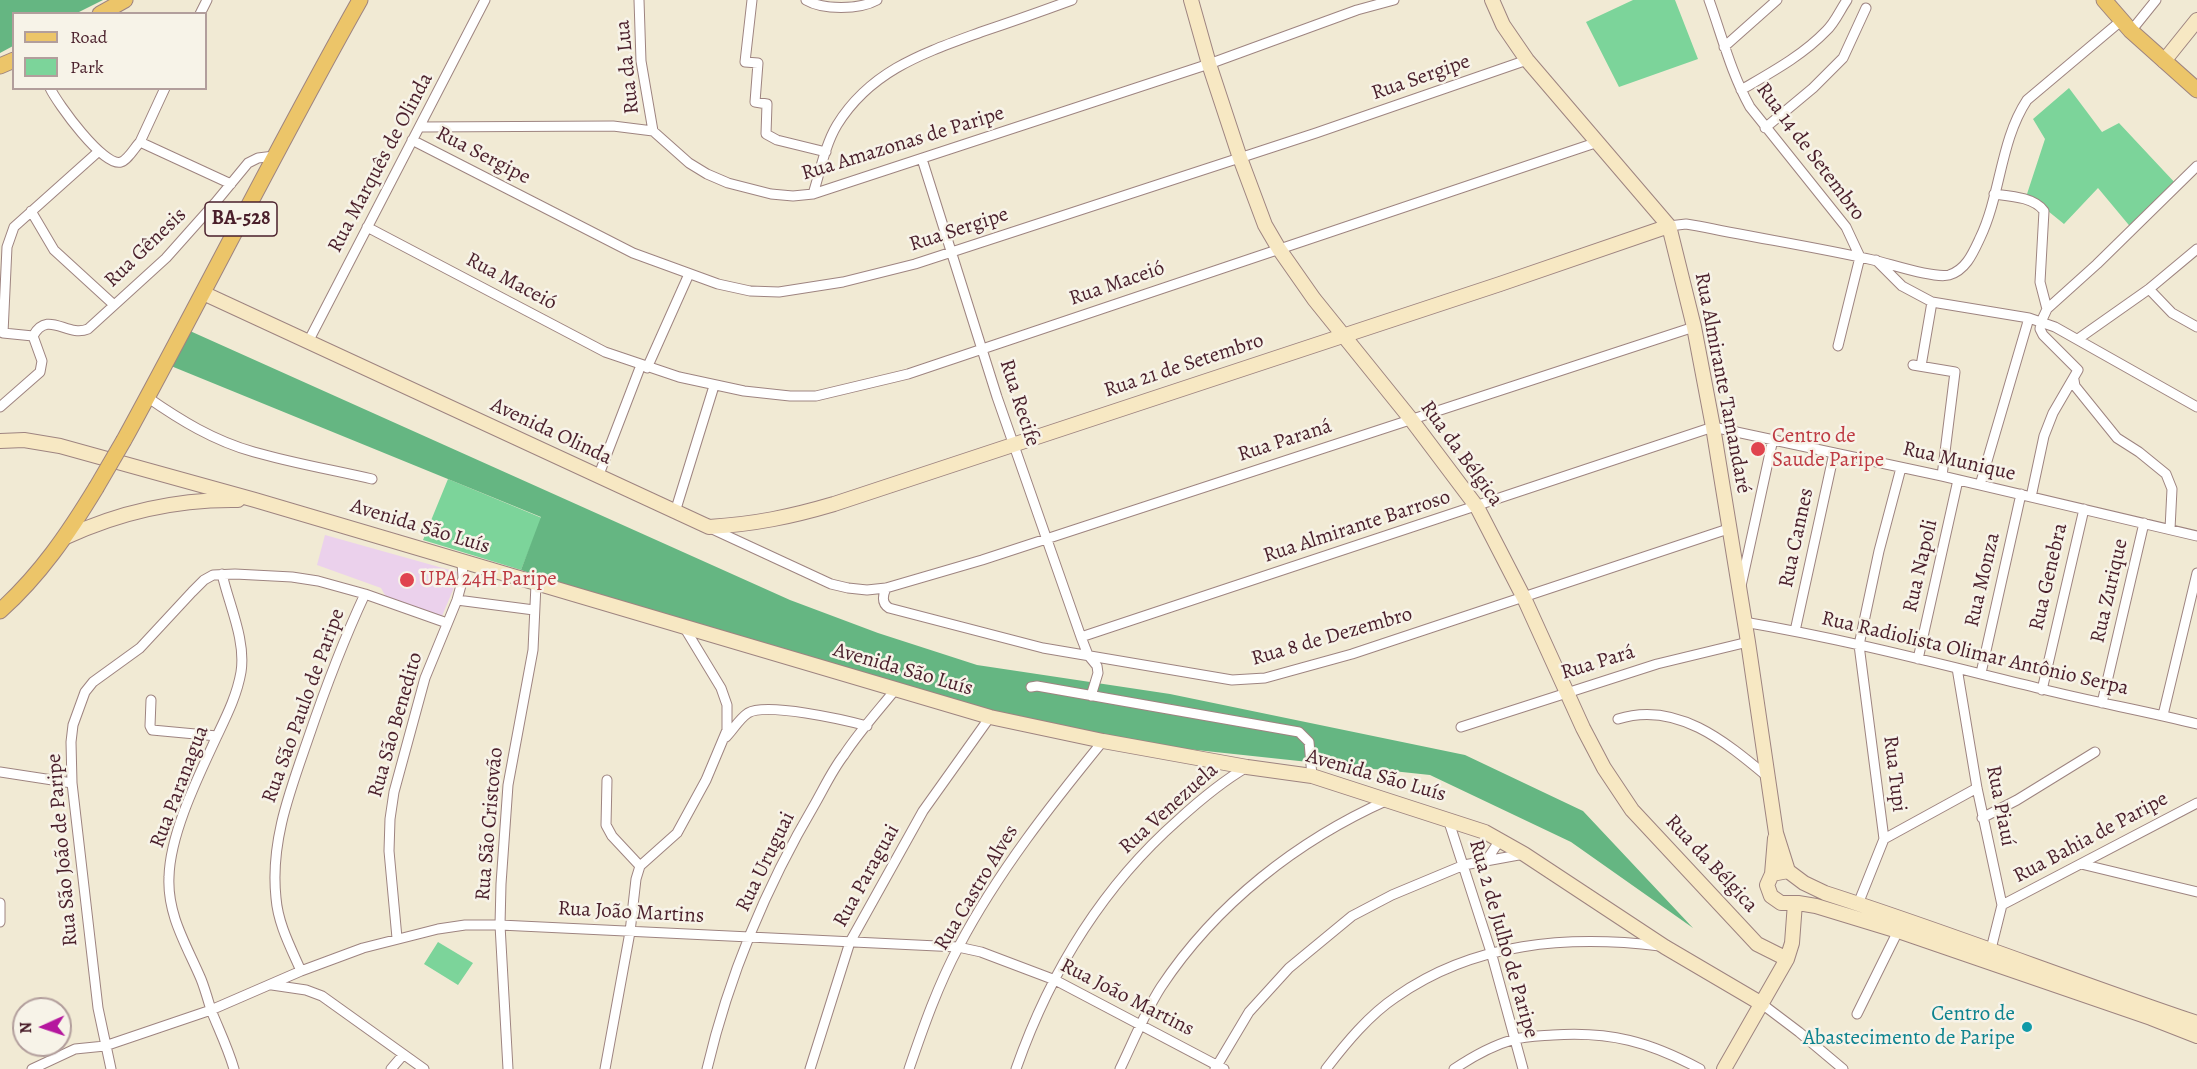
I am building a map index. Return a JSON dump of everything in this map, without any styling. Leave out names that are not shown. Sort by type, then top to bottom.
[{"type":"main road","points":[[104,12],[125,0]]},
{"type":"main road","name":"BA-528","points":[[0,611],[6,602],[39,572],[66,537],[96,488],[360,0]]},
{"type":"main road","name":"Rua da Bélgica","points":[[1191,0],[1240,158],[1265,225],[1279,249],[1477,507],[1524,598],[1566,692],[1604,768],[1632,810],[1757,944],[1787,959]]},
{"type":"main road","name":"Rua Almirante Tamandaré","points":[[1492,0],[1503,25],[1527,60],[1669,226],[1694,327],[1713,427],[1776,833],[1788,871]]},
{"type":"main road","points":[[2104,0],[2127,26],[2197,90]]},
{"type":"main road","points":[[2164,61],[2197,20]]},
{"type":"main road","name":"Rua 21 de Setembro","points":[[709,527],[756,524],[794,516],[1344,336],[1669,226]]},
{"type":"main road","name":"Avenida Olinda","points":[[203,293],[709,527]]},
{"type":"main road","name":"Avenida São Luís","points":[[0,441],[24,440],[60,446],[255,500],[990,717],[1103,741],[1247,767],[1312,776],[1448,819],[1485,832],[1524,854],[1665,947],[1762,1004]]},
{"type":"main road","points":[[66,537],[110,518],[157,506],[204,500],[255,500]]},
{"type":"main road","name":"Rua Almirante Tamandaré","points":[[1776,833],[1772,874],[1767,885],[1771,896],[1781,903],[1795,903]]},
{"type":"main road","points":[[1772,874],[1788,871],[1825,894],[1991,949],[2104,992],[2197,1023]]},
{"type":"main road","points":[[1724,1069],[1787,959],[1792,943],[1795,903],[1816,906],[1898,931],[2197,1036]]},
{"type":"street","name":"Rua Marquês de Olinda","points":[[308,342],[485,0]]},
{"type":"street","name":"Rua da Lua","points":[[639,0],[641,62],[653,131]]},
{"type":"street","points":[[753,0],[745,62],[758,63],[755,102],[767,104],[766,134],[777,140],[826,152]]},
{"type":"street","points":[[806,0],[821,4],[863,5],[877,0]]},
{"type":"street","points":[[813,194],[836,127],[851,105],[870,85],[926,52],[1072,0]]},
{"type":"street","name":"Rua Amazonas de Paripe","points":[[653,131],[689,162],[707,174],[728,183],[771,194],[793,196],[813,194],[1209,64],[1358,10],[1394,0]]},
{"type":"street","name":"Rua 14 de Setembro","points":[[1709,0],[1724,47],[1750,107],[1846,227],[1860,257]]},
{"type":"street","points":[[1724,47],[1778,0]]},
{"type":"street","points":[[1741,90],[1772,72],[1828,30],[1847,0]]},
{"type":"street","points":[[1669,226],[1686,224],[1698,226],[1860,257],[1916,270],[1931,276],[1950,274],[1959,270],[1967,263],[1981,236],[2009,136],[2027,100],[2127,26],[2156,0]]},
{"type":"street","points":[[1765,128],[1813,88],[1843,57],[1866,8]]},
{"type":"street","name":"Rua Sergipe","points":[[412,140],[633,253],[718,284],[750,291],[779,292],[884,273],[1240,158],[1527,60]]},
{"type":"street","points":[[51,90],[63,110],[99,151],[115,162],[120,162],[140,142],[164,90]]},
{"type":"street","points":[[420,127],[612,126],[653,131]]},
{"type":"street","points":[[140,142],[231,184]]},
{"type":"street","name":"Rua Maceió","points":[[367,227],[605,352],[714,386],[744,392],[816,396],[908,374],[1598,142]]},
{"type":"street","points":[[0,407],[40,372],[42,361],[33,336],[3,333],[9,236],[20,220],[99,151]]},
{"type":"street","name":"Rua Gênesis","points":[[33,336],[41,326],[51,323],[75,331],[84,331],[166,258],[252,160],[274,156]]},
{"type":"street","name":"Rua Recife","points":[[922,159],[1045,538],[1088,655],[1097,666],[1098,673],[1091,696]]},
{"type":"street","points":[[2170,529],[2172,489],[2166,474],[2117,438],[2075,386],[2074,380],[2078,370],[2076,367],[2043,335],[2040,329],[2047,309],[2105,257],[2197,166]]},
{"type":"street","points":[[1994,194],[2031,201],[2044,211],[2040,282],[2047,309]]},
{"type":"street","points":[[31,211],[54,250],[113,304]]},
{"type":"street","points":[[2078,339],[2149,289],[2197,249]]},
{"type":"street","points":[[1838,346],[1860,257]]},
{"type":"street","points":[[1876,261],[1902,286],[1932,302],[2042,322],[2078,339],[2197,407]]},
{"type":"street","points":[[598,477],[644,366],[689,274]]},
{"type":"street","points":[[2149,289],[2172,313],[2197,327]]},
{"type":"street","points":[[1932,302],[1917,365],[1955,372],[1942,476]]},
{"type":"street","points":[[1980,485],[2029,318]]},
{"type":"street","name":"Rua Paraná","points":[[886,588],[982,560],[1410,418],[1694,327]]},
{"type":"street","name":"Rua Monza","points":[[1980,673],[2026,495],[2044,436],[2053,413],[2074,380]]},
{"type":"street","points":[[675,512],[714,386]]},
{"type":"street","points":[[147,396],[176,417],[227,443],[254,452],[372,479]]},
{"type":"street","name":"Rua Munique","points":[[1713,427],[1942,476],[2197,536]]},
{"type":"street","name":"Rua Almirante Barroso","points":[[1081,637],[1713,427]]},
{"type":"street","points":[[1740,593],[1773,439]]},
{"type":"street","name":"Rua Cannes","points":[[1795,631],[1834,453]]},
{"type":"street","name":"Rua Tupi","points":[[1858,904],[1884,839],[1859,645],[1879,551],[1901,468]]},
{"type":"street","name":"Rua Napoli","points":[[1918,659],[1958,480]]},
{"type":"street","name":"Rua Genebra","points":[[2042,690],[2084,509]]},
{"type":"street","name":"Rua Zurique","points":[[2102,703],[2144,523]]},
{"type":"street","name":"Avenida Olinda","points":[[709,527],[831,584],[867,590],[886,588]]},
{"type":"street","name":"Rua 8 de Dezembro","points":[[886,588],[883,600],[888,608],[1043,648],[1232,680],[1254,680],[1352,654],[1728,529]]},
{"type":"street","name":"Rua São Benedito","points":[[397,938],[390,851],[390,819],[394,792],[425,678],[457,600],[463,578],[462,562]]},
{"type":"street","points":[[2163,715],[2197,573]]},
{"type":"street","name":"Rua São Paulo de Paripe","points":[[222,574],[301,578],[365,594],[328,679],[278,833],[274,866],[276,900],[283,928],[301,971]]},
{"type":"street","name":"Rua Paranagua","points":[[222,574],[238,636],[241,670],[228,714],[180,826],[171,854],[169,878],[170,900],[176,923],[202,980],[234,1069]]},
{"type":"street","name":"Rua São João de Paripe","points":[[111,1069],[105,1046],[90,947],[72,783],[73,725],[85,692],[93,682],[140,648],[204,580],[213,575],[222,574]]},
{"type":"street","name":"Rua São Cristovão","points":[[508,1069],[500,925],[501,884],[508,785],[533,650],[536,584]]},
{"type":"street","points":[[365,594],[447,623]]},
{"type":"street","points":[[457,600],[534,610]]},
{"type":"street","name":"Rua Radiolista Olimar Antônio Serpa","points":[[1744,622],[1859,645],[2042,690],[2197,724]]},
{"type":"street","points":[[605,1069],[640,866],[677,833],[706,780],[725,740],[727,730],[727,705],[721,688],[684,627]]},
{"type":"street","name":"Rua Pará","points":[[1461,727],[1658,664],[1748,642]]},
{"type":"street","name":"Rua Piauí","points":[[1957,668],[1977,788],[2002,905],[1991,949]]},
{"type":"street","points":[[1031,687],[1037,686],[1299,732],[1309,742],[1312,776]]},
{"type":"street","name":"Rua Uruguai","points":[[707,1069],[716,1032],[769,888],[843,755],[896,690]]},
{"type":"street","points":[[151,700],[150,726],[155,730],[217,736]]},
{"type":"street","points":[[725,740],[748,713],[758,710],[830,717],[867,726]]},
{"type":"street","points":[[1618,719],[1633,716],[1661,716],[1688,722],[1727,744],[1769,778]]},
{"type":"street","name":"Rua Paraguai","points":[[810,1069],[850,942],[923,812],[990,717]]},
{"type":"street","name":"Rua Castro Alves","points":[[909,1069],[958,947],[1006,867],[1055,800],[1103,741]]},
{"type":"street","points":[[1983,818],[2095,752]]},
{"type":"street","name":"Rua Venezuela","points":[[1016,1069],[1024,1046],[1055,980],[1076,940],[1105,898],[1146,848],[1228,778],[1247,767]]},
{"type":"street","points":[[0,772],[72,783]]},
{"type":"street","points":[[607,780],[606,825],[612,836],[640,866]]},
{"type":"street","points":[[1884,839],[1977,788]]},
{"type":"street","points":[[1120,1069],[1160,988],[1192,945],[1260,877],[1320,836],[1388,800]]},
{"type":"street","name":"Rua Bahia de Paripe","points":[[2002,905],[2197,802]]},
{"type":"street","name":"Rua 2 de Julho de Paripe","points":[[1448,819],[1491,952],[1513,1040],[1523,1069]]},
{"type":"street","points":[[1486,861],[1500,840]]},
{"type":"street","points":[[1219,1068],[1249,1012],[1289,968],[1352,916],[1392,895],[1464,865],[1524,854]]},
{"type":"street","points":[[2081,864],[2197,892]]},
{"type":"street","points":[[0,903],[0,922]]},
{"type":"street","name":"Rua João Martins","points":[[33,1069],[49,1065],[75,1049],[105,1046],[212,1010],[301,971],[363,948],[397,938],[456,927],[500,925],[958,947],[981,952],[1055,980],[1219,1068]]},
{"type":"street","points":[[1625,943],[1637,929]]},
{"type":"street","points":[[1857,1014],[1898,931]]},
{"type":"street","points":[[1326,1069],[1365,1023],[1395,997],[1439,971],[1491,952],[1550,943],[1625,943],[1665,947]]},
{"type":"street","points":[[272,985],[306,990],[322,996],[424,1069]]},
{"type":"street","points":[[1762,1004],[1843,1069]]},
{"type":"street","points":[[1454,1069],[1474,1056],[1513,1040],[1581,1033],[1622,1038],[1648,1045],[1700,1069]]},
{"type":"street","points":[[392,1069],[403,1055]]},
{"type":"shaded area","name":"UPA 24H Paripe","points":[[325,535],[457,572],[453,590],[442,616],[386,597],[381,588],[317,565]]},
{"type":"green space","points":[[0,0],[103,0],[79,12],[12,12],[12,47],[0,53]]},
{"type":"green space","points":[[1633,0],[1675,0],[1698,59],[1619,87],[1586,22]]},
{"type":"green space","points":[[2069,88],[2102,132],[2119,123],[2177,185],[2133,230],[2098,188],[2064,224],[2027,194],[2045,139],[2033,119]]},
{"type":"green space","points":[[190,331],[790,600],[878,633],[977,665],[1170,694],[1465,755],[1583,811],[1693,928],[1571,842],[1430,775],[1103,740],[994,718],[683,626],[521,570],[541,517],[171,366]]},
{"type":"green space","points":[[448,479],[542,518],[521,570],[423,540]]},
{"type":"green space","points":[[438,942],[473,963],[458,985],[424,964]]},
{"type":"place","name":"Centro de Saude Paripe","points":[[1758,449]]},
{"type":"place","name":"UPA 24H Paripe","points":[[407,580]]},
{"type":"place","name":"Centro de Abastecimento de Paripe","points":[[2027,1027]]}]
